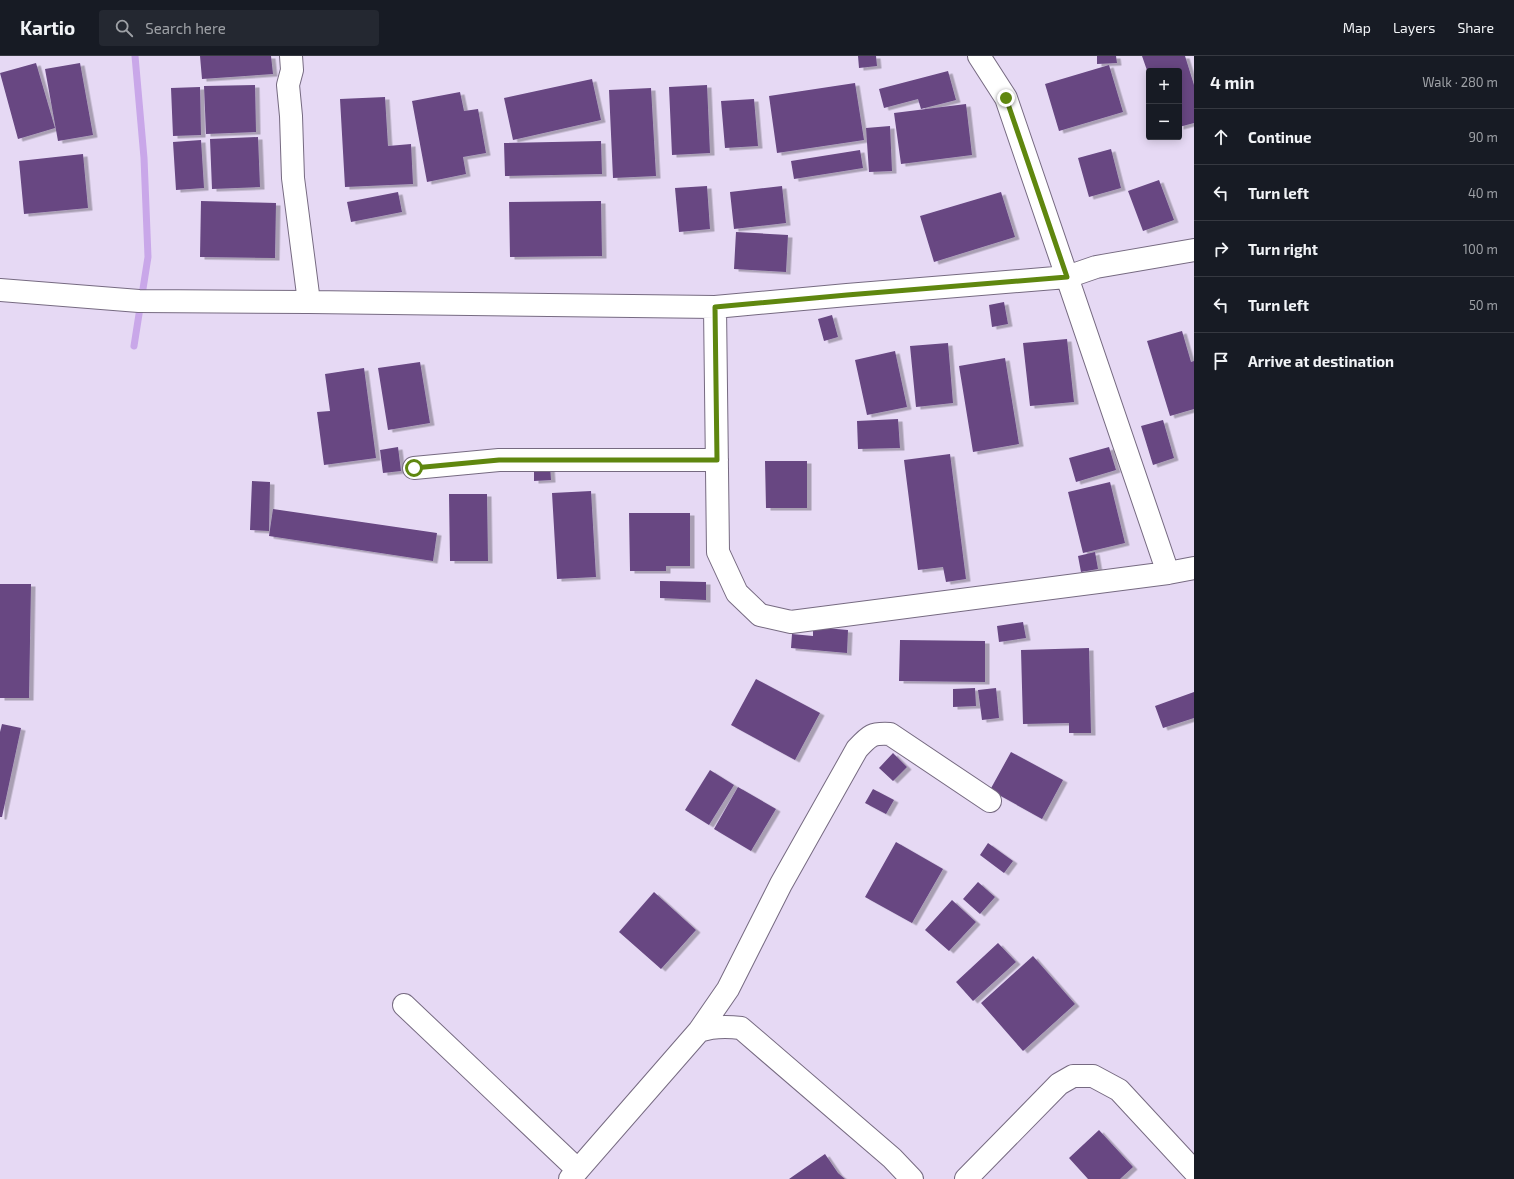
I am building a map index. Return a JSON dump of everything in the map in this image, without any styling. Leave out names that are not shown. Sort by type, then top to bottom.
[{"type":"street","points":[[291,56],[292,70],[288,85],[291,116],[293,178],[309,302]]},
{"type":"street","points":[[979,56],[1006,98],[1168,573]]},
{"type":"street","points":[[0,290],[145,301],[715,307],[1067,277],[1096,267],[1194,250]]},
{"type":"street","points":[[715,307],[718,552],[737,594],[760,615],[791,622],[1168,573],[1194,568]]},
{"type":"street","points":[[414,468],[499,460],[717,460]]},
{"type":"street","points":[[404,1005],[574,1175],[699,1032],[728,989],[781,884],[857,748],[865,740],[875,733],[890,734],[990,800]]},
{"type":"street","points":[[728,989],[731,1002],[741,1028],[892,1158],[912,1179]]},
{"type":"street","points":[[699,1032],[710,1027],[725,1026],[741,1028]]},
{"type":"street","points":[[966,1179],[1060,1084],[1073,1076],[1093,1076],[1118,1090],[1194,1171]]},
{"type":"building","points":[[200,56],[271,56],[273,74],[202,79]]},
{"type":"building","points":[[858,56],[876,56],[877,66],[859,68]]},
{"type":"building","points":[[1097,56],[1116,56],[1117,63],[1097,64]]},
{"type":"building","points":[[1142,56],[1185,56],[1194,85],[1194,123],[1182,126],[1182,68],[1146,68]]},
{"type":"building","points":[[36,63],[55,128],[18,139],[0,73]]},
{"type":"building","points":[[80,63],[93,135],[58,141],[45,69]]},
{"type":"building","points":[[1109,65],[1123,112],[1059,131],[1045,84]]},
{"type":"building","points":[[948,71],[956,100],[921,109],[918,99],[884,108],[879,89]]},
{"type":"building","points":[[592,79],[601,120],[513,140],[504,98]]},
{"type":"building","points":[[855,83],[864,140],[777,153],[769,96]]},
{"type":"building","points":[[255,85],[256,132],[206,134],[204,86]]},
{"type":"building","points":[[707,85],[710,153],[672,155],[669,87]]},
{"type":"building","points":[[200,87],[201,135],[173,136],[171,88]]},
{"type":"building","points":[[651,88],[656,176],[613,178],[609,90]]},
{"type":"building","points":[[460,92],[464,111],[478,109],[486,153],[463,157],[466,174],[427,182],[412,101]]},
{"type":"building","points":[[385,97],[388,146],[411,144],[413,184],[345,187],[340,99]]},
{"type":"building","points":[[754,99],[758,146],[725,148],[721,101]]},
{"type":"building","points":[[966,104],[972,155],[901,164],[894,113]]},
{"type":"building","points":[[890,126],[892,171],[869,172],[866,128]]},
{"type":"building","points":[[258,137],[260,187],[212,189],[210,139]]},
{"type":"building","points":[[201,140],[204,188],[176,190],[173,142]]},
{"type":"building","points":[[601,141],[602,174],[505,176],[504,143]]},
{"type":"building","points":[[1111,149],[1121,188],[1089,197],[1078,158]]},
{"type":"building","points":[[860,150],[863,168],[794,179],[791,161]]},
{"type":"building","points":[[83,154],[88,208],[24,214],[19,161]]},
{"type":"building","points":[[1159,180],[1174,220],[1143,231],[1128,191]]},
{"type":"building","points":[[707,186],[710,229],[679,232],[675,188]]},
{"type":"building","points":[[782,186],[786,223],[734,229],[730,192]]},
{"type":"building","points":[[398,192],[402,212],[351,222],[347,202]]},
{"type":"building","points":[[1001,192],[1015,237],[934,262],[920,216]]},
{"type":"building","points":[[201,201],[276,203],[275,258],[200,257]]},
{"type":"building","points":[[601,201],[602,256],[510,257],[509,202]]},
{"type":"building","points":[[736,232],[788,235],[786,272],[734,269]]},
{"type":"building","points":[[1004,302],[1008,324],[992,327],[989,305]]},
{"type":"building","points":[[832,315],[838,337],[824,341],[818,319]]},
{"type":"building","points":[[1182,331],[1191,362],[1194,361],[1194,409],[1170,416],[1147,341]]},
{"type":"building","points":[[1067,339],[1074,402],[1030,406],[1023,343]]},
{"type":"building","points":[[948,343],[953,403],[916,407],[910,346]]},
{"type":"building","points":[[895,351],[907,407],[867,415],[855,360]]},
{"type":"building","points":[[1005,358],[1019,444],[973,452],[959,366]]},
{"type":"building","points":[[420,362],[430,423],[388,430],[378,368]]},
{"type":"building","points":[[364,368],[376,458],[324,465],[317,412],[330,411],[325,374]]},
{"type":"building","points":[[898,419],[900,448],[858,449],[857,421]]},
{"type":"building","points":[[1163,420],[1174,458],[1153,465],[1141,426]]},
{"type":"building","points":[[398,447],[401,471],[383,473],[380,450]]},
{"type":"building","points":[[1109,447],[1116,470],[1076,482],[1069,458]]},
{"type":"building","points":[[950,454],[966,579],[946,582],[943,567],[918,570],[904,460]]},
{"type":"building","points":[[765,461],[807,461],[807,508],[766,508]]},
{"type":"building","points":[[534,465],[550,465],[551,480],[534,481]]},
{"type":"building","points":[[252,481],[270,482],[269,531],[250,530]]},
{"type":"building","points":[[1110,482],[1125,543],[1083,553],[1068,492]]},
{"type":"building","points":[[591,491],[596,577],[557,579],[552,493]]},
{"type":"building","points":[[449,494],[487,494],[488,561],[450,561]]},
{"type":"building","points":[[273,509],[437,533],[433,561],[269,536]]},
{"type":"building","points":[[629,513],[690,513],[690,566],[666,566],[666,571],[630,571]]},
{"type":"building","points":[[1095,552],[1098,569],[1081,572],[1078,556]]},
{"type":"building","points":[[660,581],[706,582],[706,600],[660,598]]},
{"type":"building","points":[[0,584],[31,584],[29,698],[0,698]]},
{"type":"building","points":[[1023,622],[1026,638],[999,642],[997,626]]},
{"type":"building","points":[[813,627],[848,630],[847,653],[791,648],[792,634],[813,636]]},
{"type":"building","points":[[900,640],[985,641],[985,682],[899,681]]},
{"type":"building","points":[[1089,648],[1091,733],[1069,733],[1069,723],[1023,724],[1021,650]]},
{"type":"building","points":[[756,679],[820,713],[795,760],[731,725]]},
{"type":"building","points":[[975,688],[976,706],[953,707],[953,689]]},
{"type":"building","points":[[996,688],[999,718],[982,720],[978,690]]},
{"type":"building","points":[[1194,692],[1194,718],[1163,728],[1155,706]]},
{"type":"building","points":[[2,724],[21,728],[2,817],[0,817],[0,732]]},
{"type":"building","points":[[1011,752],[1063,780],[1042,819],[990,790]]},
{"type":"building","points":[[893,753],[907,767],[893,781],[879,768]]},
{"type":"building","points":[[710,770],[734,785],[709,825],[685,810]]},
{"type":"building","points":[[738,787],[776,809],[751,851],[714,829]]},
{"type":"building","points":[[873,789],[894,800],[886,814],[865,803]]},
{"type":"building","points":[[896,842],[943,869],[912,923],[865,897]]},
{"type":"building","points":[[988,843],[1013,861],[1004,873],[980,855]]},
{"type":"building","points":[[978,882],[995,897],[980,914],[963,899]]},
{"type":"building","points":[[654,892],[696,930],[661,969],[619,932]]},
{"type":"building","points":[[952,900],[976,922],[949,951],[925,930]]},
{"type":"building","points":[[998,943],[1016,962],[973,1001],[956,982]]},
{"type":"building","points":[[1033,956],[1075,1004],[1023,1051],[981,1003]]},
{"type":"building","points":[[1099,1130],[1133,1167],[1120,1179],[1088,1179],[1069,1158]]},
{"type":"building","points":[[825,1154],[838,1173],[845,1179],[789,1179]]},
{"type":"waterway","points":[[134,346],[148,257],[144,158],[135,56]]},
{"type":"route","points":[[414,468],[499,460],[717,460],[715,307],[1067,277],[1006,98]]}]
